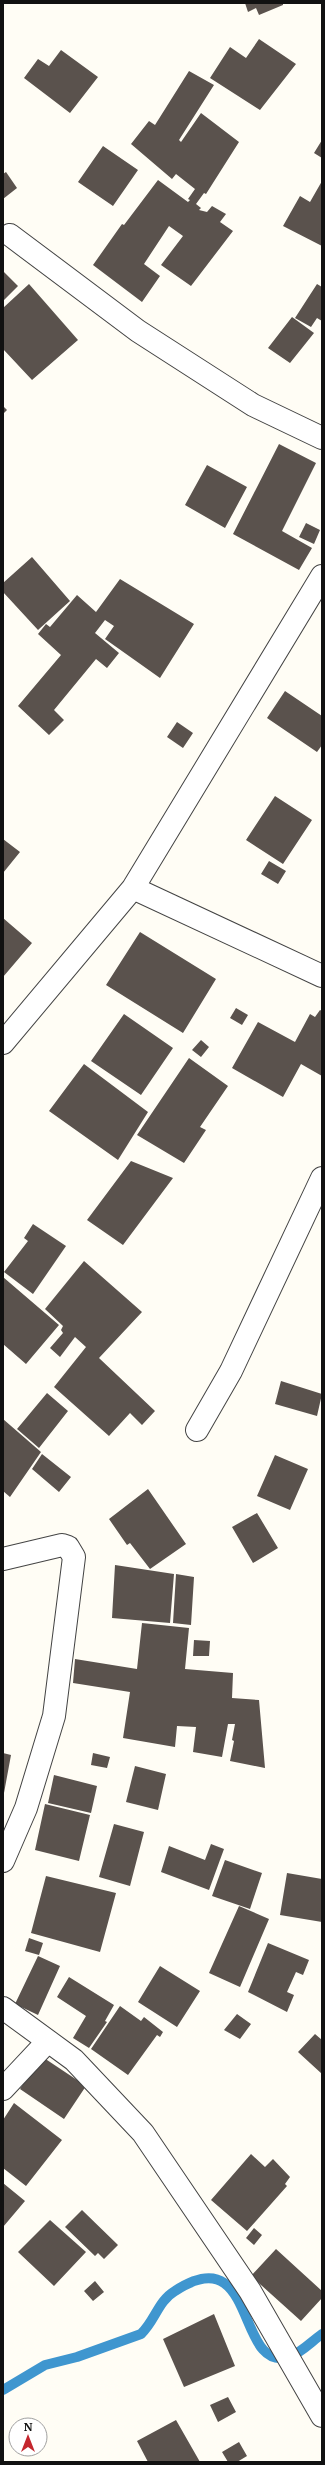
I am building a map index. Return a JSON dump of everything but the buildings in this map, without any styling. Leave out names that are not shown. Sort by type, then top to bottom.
[{"type":"street","points":[[10,234],[138,331],[252,405],[322,438]]},
{"type":"street","points":[[3,1043],[133,888],[322,576]]},
{"type":"street","points":[[133,888],[322,976]]},
{"type":"street","points":[[197,1430],[231,1371],[322,1178]]},
{"type":"street","points":[[3,1559],[62,1545],[68,1547],[74,1557],[54,1716],[26,1808],[3,1861]]},
{"type":"street","points":[[3,2008],[74,2060],[143,2133],[250,2291],[322,2416]]},
{"type":"street","points":[[3,2089],[48,2041]]},
{"type":"waterway","points":[[3,2390],[45,2365],[77,2357],[141,2334],[169,2295],[202,2279],[220,2281],[233,2292],[260,2346],[272,2357],[289,2357],[302,2350],[322,2334]]}]
